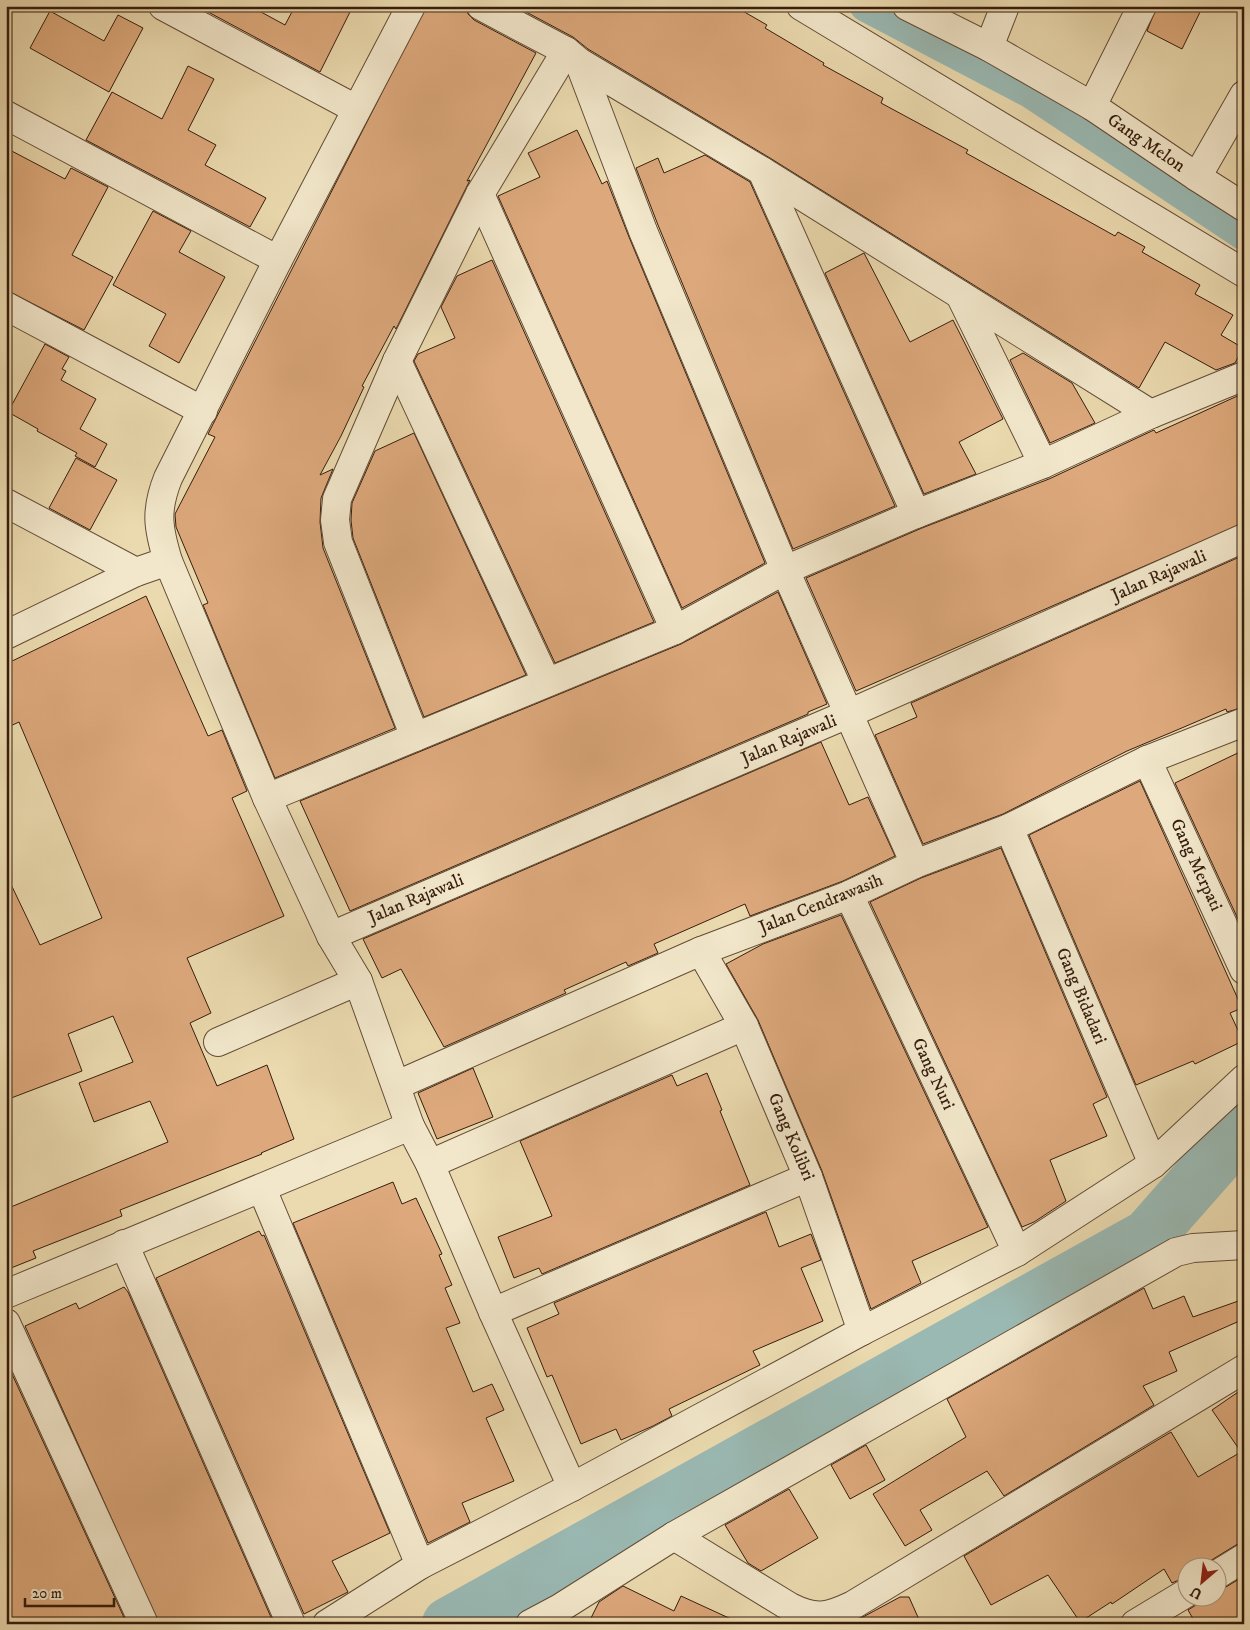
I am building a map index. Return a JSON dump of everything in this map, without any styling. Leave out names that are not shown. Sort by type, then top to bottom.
[{"type":"street","points":[[163,6],[356,109]]},
{"type":"street","points":[[411,6],[278,260],[161,495],[157,514],[159,533],[168,561],[266,798],[331,936],[358,981],[410,1126],[430,1164],[493,1312],[572,1488]]},
{"type":"street","points":[[481,6],[572,57],[762,171],[1150,414]]},
{"type":"street","points":[[801,6],[1244,273]]},
{"type":"street","name":"Gang Melon","points":[[907,6],[989,47],[1092,106],[1197,176],[1244,95]]},
{"type":"street","points":[[989,47],[1005,6]]},
{"type":"street","points":[[1092,106],[1142,6]]},
{"type":"street","points":[[415,737],[338,542],[335,520],[337,499],[344,479],[397,361],[480,194],[572,57]]},
{"type":"street","points":[[572,57],[786,570],[915,864]]},
{"type":"street","points":[[6,115],[278,260]]},
{"type":"street","points":[[762,171],[916,514]]},
{"type":"street","points":[[1197,176],[1244,207]]},
{"type":"street","points":[[480,194],[675,630]]},
{"type":"street","points":[[960,295],[1043,464]]},
{"type":"street","points":[[6,306],[203,411]]},
{"type":"street","points":[[397,361],[546,681]]},
{"type":"street","points":[[266,798],[546,681],[675,630],[786,570],[916,514],[1043,464],[1150,414],[1244,376]]},
{"type":"street","points":[[6,503],[136,572]]},
{"type":"street","name":"Jalan Rajawali","points":[[331,936],[848,714],[1244,538]]},
{"type":"street","points":[[6,635],[136,572],[168,561]]},
{"type":"street","name":"Jalan Cendrawasih","points":[[396,1085],[701,951],[849,895],[915,864],[1009,828],[1148,760],[1244,722]]},
{"type":"street","name":"Gang Merpati","points":[[1148,760],[1244,970]]},
{"type":"street","name":"Gang Bidadari","points":[[1009,828],[1153,1164]]},
{"type":"street","name":"Gang Nuri","points":[[849,895],[1017,1252]]},
{"type":"street","name":"Gang Kolibri","points":[[701,951],[744,1026],[808,1177],[862,1331]]},
{"type":"street","points":[[218,1042],[358,981]]},
{"type":"street","points":[[430,1164],[744,1026]]},
{"type":"street","points":[[328,1624],[420,1566],[572,1488],[862,1331],[1017,1252],[1153,1164],[1244,1079]]},
{"type":"street","points":[[6,1294],[410,1126]]},
{"type":"street","points":[[493,1312],[808,1177]]},
{"type":"street","points":[[262,1189],[420,1566]]},
{"type":"street","points":[[124,1244],[291,1624]]},
{"type":"street","points":[[530,1624],[561,1616],[674,1536],[1176,1252],[1193,1248],[1244,1245]]},
{"type":"street","points":[[6,1323],[144,1624]]},
{"type":"street","points":[[674,1536],[790,1607],[808,1616],[832,1615],[853,1605],[1244,1369]]},
{"type":"street","points":[[1228,1568],[1244,1558]]},
{"type":"street","points":[[1135,1624],[1178,1598]]},
{"type":"building","points":[[197,6],[250,6],[285,25],[295,6],[353,6],[320,72]]},
{"type":"building","points":[[426,6],[465,6],[468,14],[474,20],[536,53],[467,181],[470,180],[396,329],[394,326],[362,386],[364,387],[341,436],[320,475],[333,469],[321,498],[320,522],[323,548],[395,728],[275,778],[203,605],[208,603],[176,527],[175,514],[215,437],[208,434]]},
{"type":"building","points":[[515,6],[734,6],[767,25],[765,28],[824,63],[823,65],[883,98],[881,103],[968,150],[966,153],[1115,236],[1118,232],[1145,247],[1142,252],[1200,285],[1195,294],[1233,315],[1221,335],[1243,348],[1235,363],[1216,370],[1165,342],[1139,388],[770,158],[588,49],[573,37]]},
{"type":"building","points":[[1157,6],[1203,6],[1182,49],[1147,31]]},
{"type":"building","points":[[50,11],[104,41],[118,15],[143,28],[109,92],[30,48]]},
{"type":"building","points":[[188,66],[214,79],[188,130],[216,145],[205,165],[266,198],[250,227],[86,140],[112,92],[162,119]]},
{"type":"building","points":[[577,130],[602,184],[607,181],[765,563],[682,608],[498,196],[540,177],[528,153]]},
{"type":"building","points":[[6,148],[65,179],[71,168],[108,187],[72,255],[113,277],[84,330],[6,290]]},
{"type":"building","points":[[705,155],[750,182],[895,506],[793,549],[636,168],[658,158],[664,173]]},
{"type":"building","points":[[153,211],[191,231],[179,252],[225,277],[179,363],[149,346],[166,314],[113,285]]},
{"type":"building","points":[[864,253],[910,342],[953,320],[1003,419],[959,442],[976,474],[924,494],[825,273]]},
{"type":"building","points":[[492,260],[654,622],[555,663],[414,361],[418,354],[455,338],[441,307],[457,276]]},
{"type":"building","points":[[45,344],[69,357],[62,369],[66,371],[61,380],[96,399],[80,429],[107,444],[95,467],[75,456],[77,453],[37,431],[38,429],[8,412]]},
{"type":"building","points":[[1023,353],[1072,383],[1095,423],[1050,443],[1010,360]]},
{"type":"building","points":[[1244,393],[1244,523],[856,691],[806,578],[922,528],[1049,479],[1154,430],[1156,433]]},
{"type":"building","points":[[414,433],[526,675],[424,717],[353,538],[351,520],[352,503],[375,451]]},
{"type":"building","points":[[76,458],[117,480],[90,530],[49,508]]},
{"type":"building","points":[[1244,555],[1244,707],[1227,712],[1226,709],[1127,751],[1003,814],[923,844],[875,735],[917,717],[911,703]]},
{"type":"building","points":[[778,592],[827,704],[808,712],[808,714],[350,911],[300,801],[681,644]]},
{"type":"building","points":[[146,596],[208,736],[222,730],[247,791],[232,798],[284,916],[187,958],[211,1013],[190,1023],[217,1086],[267,1065],[294,1139],[262,1154],[120,1210],[122,1216],[33,1251],[36,1258],[6,1270],[6,1209],[168,1142],[150,1101],[94,1122],[79,1083],[133,1062],[113,1016],[68,1034],[82,1071],[6,1100],[6,874],[40,945],[102,918],[19,722],[6,728],[6,664]]},
{"type":"building","points":[[821,742],[849,805],[868,797],[895,856],[843,881],[750,916],[745,904],[654,944],[658,953],[628,966],[626,962],[564,990],[566,993],[444,1047],[401,969],[382,978],[363,939]]},
{"type":"building","points":[[1244,750],[1244,932],[1175,783]]},
{"type":"building","points":[[1140,781],[1242,1008],[1230,1013],[1243,1041],[1195,1064],[1193,1061],[1136,1085],[1029,835]]},
{"type":"building","points":[[1001,848],[1107,1097],[1093,1104],[1107,1136],[1050,1160],[1066,1201],[1034,1222],[1022,1227],[870,902],[921,878]]},
{"type":"building","points":[[841,915],[988,1227],[912,1261],[921,1283],[871,1309],[822,1171],[758,1020],[726,964],[763,944]]},
{"type":"building","points":[[473,1068],[493,1117],[437,1139],[418,1093]]},
{"type":"building","points":[[707,1073],[750,1185],[542,1274],[539,1268],[514,1278],[498,1237],[552,1216],[520,1141],[672,1075],[677,1086]]},
{"type":"building","points":[[393,1182],[402,1204],[416,1198],[442,1254],[439,1255],[452,1285],[445,1288],[460,1323],[446,1328],[473,1392],[492,1384],[504,1410],[486,1418],[514,1481],[462,1503],[470,1522],[428,1543],[293,1223]]},
{"type":"building","points":[[766,1212],[779,1247],[811,1234],[821,1260],[801,1268],[823,1321],[753,1351],[760,1365],[669,1409],[672,1416],[653,1426],[621,1440],[616,1429],[581,1444],[552,1375],[547,1377],[527,1328],[559,1314],[554,1303]]},
{"type":"building","points":[[259,1231],[262,1236],[264,1235],[390,1533],[332,1561],[348,1592],[304,1614],[156,1278]]},
{"type":"building","points":[[124,1287],[128,1292],[274,1624],[159,1624],[25,1326],[76,1303],[79,1309]]},
{"type":"building","points":[[1144,1288],[1153,1309],[1184,1296],[1193,1317],[1244,1299],[1244,1319],[1169,1352],[1177,1371],[1143,1386],[1154,1405],[1004,1496],[987,1471],[920,1510],[932,1530],[905,1546],[873,1494],[966,1437],[947,1399]]},
{"type":"building","points":[[6,1361],[127,1624],[6,1624]]},
{"type":"building","points":[[1244,1388],[1244,1542],[1215,1558],[1178,1558],[1178,1580],[1172,1583],[1164,1569],[1112,1604],[1111,1602],[1080,1622],[1048,1575],[991,1605],[964,1556],[1171,1432],[1198,1477],[1241,1452],[1212,1410]]},
{"type":"building","points":[[866,1445],[885,1480],[850,1499],[831,1465]]},
{"type":"building","points":[[789,1489],[818,1538],[761,1571],[748,1563],[725,1525]]},
{"type":"building","points":[[1244,1576],[1244,1624],[1196,1624],[1188,1610],[1191,1608],[1228,1608],[1228,1586]]},
{"type":"building","points":[[623,1586],[674,1611],[681,1596],[742,1624],[588,1624],[599,1602]]},
{"type":"building","points":[[900,1597],[909,1597],[921,1624],[850,1624]]},
{"type":"waterway","points":[[865,6],[1031,93],[1244,235]]},
{"type":"waterway","points":[[449,1624],[1148,1236],[1244,1127]]}]
